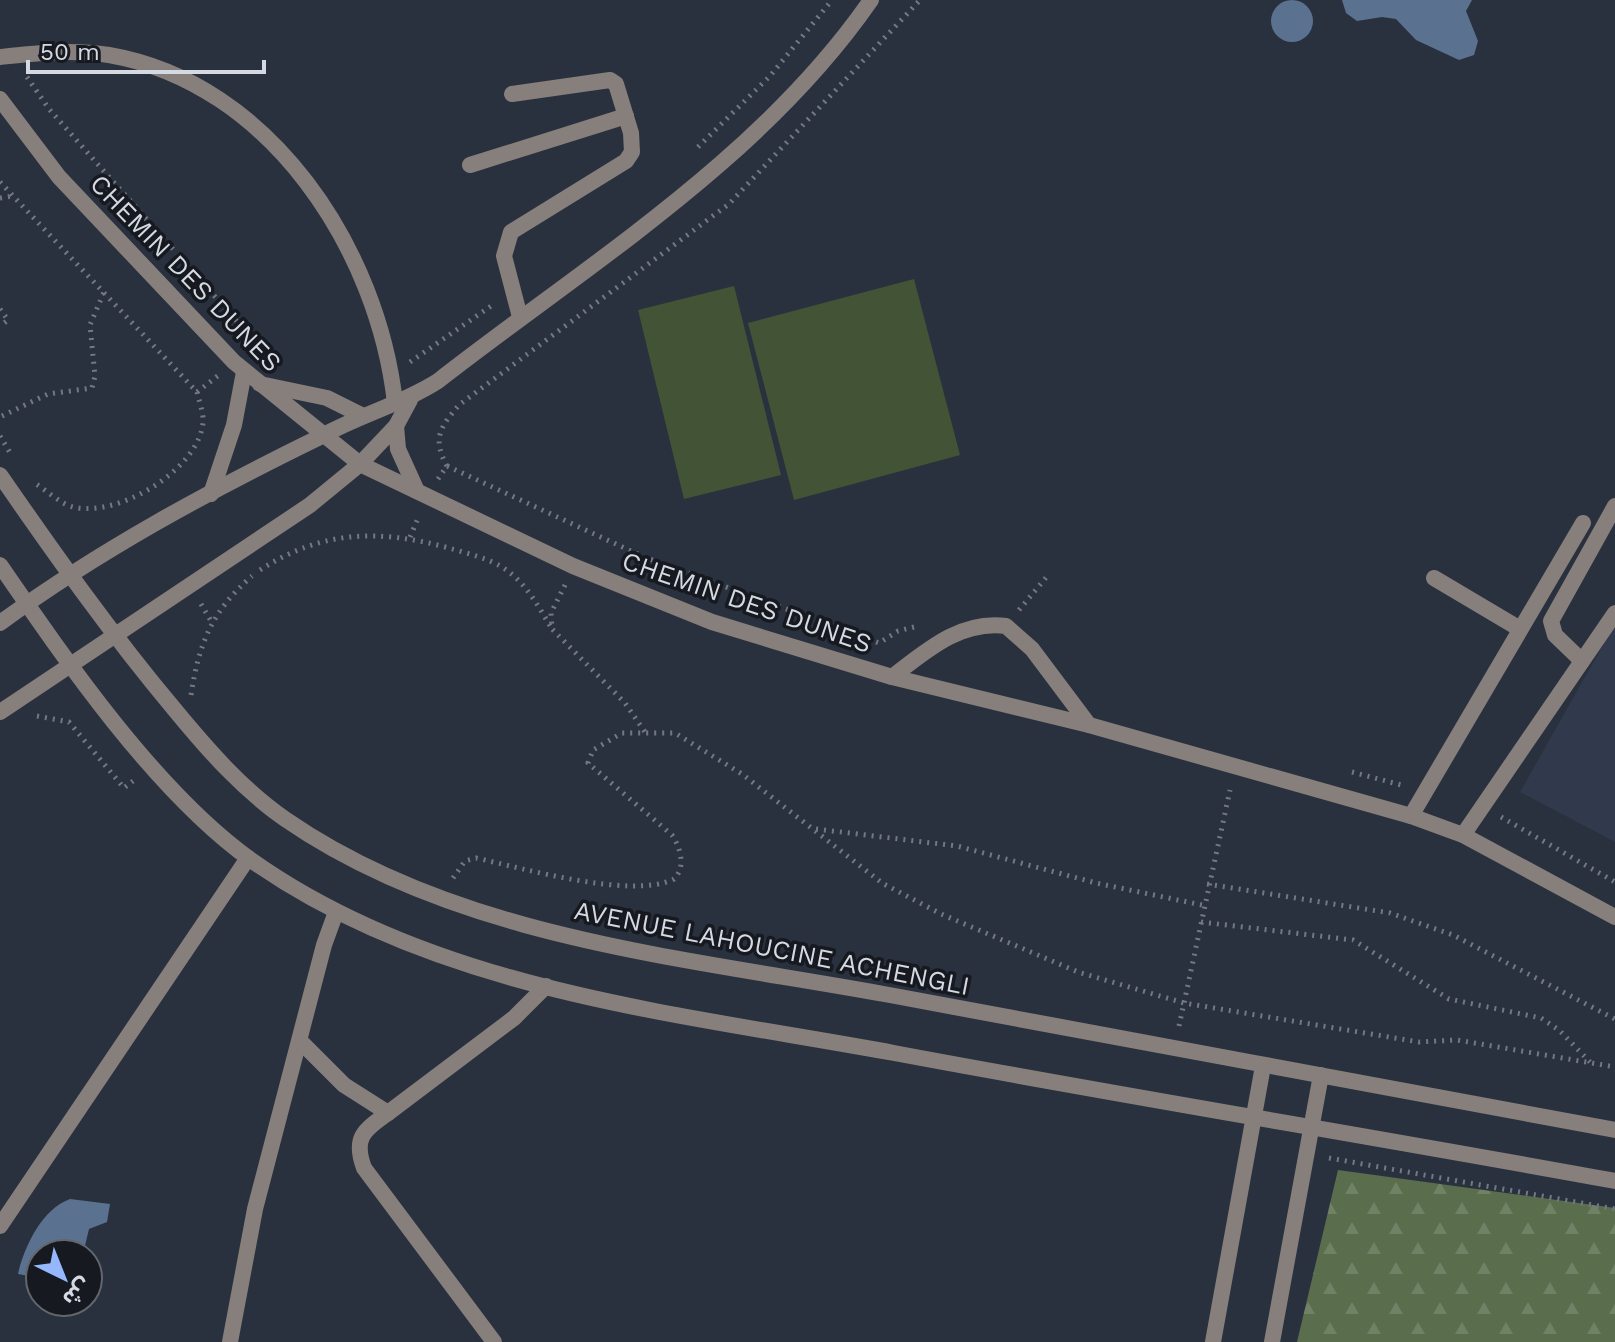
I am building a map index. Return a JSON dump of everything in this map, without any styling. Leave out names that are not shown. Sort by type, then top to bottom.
[{"type":"street","points":[[0,623],[70,574],[211,494],[361,415],[402,401],[520,317],[714,170],[796,92],[871,0]]},
{"type":"street","points":[[6,57],[56,50],[110,55],[152,66],[235,109],[309,184],[338,227],[375,309],[402,401],[396,426],[398,449],[422,493]]},
{"type":"street","points":[[512,94],[610,80],[616,84],[632,144],[626,161],[511,232],[504,256],[520,317]]},
{"type":"street","name":"CHEMIN DES DUNES","points":[[0,99],[59,177],[244,372],[360,464],[573,566],[712,622],[892,677],[1089,725],[1411,816],[1463,835],[1615,917]]},
{"type":"street","points":[[470,165],[626,116]]},
{"type":"street","points":[[211,494],[234,425],[244,372]]},
{"type":"street","points":[[258,384],[327,398],[361,415]]},
{"type":"street","points":[[0,712],[310,505],[360,464],[396,426]]},
{"type":"street","name":"AVENUE LAHOUCINE ACHENGLI","points":[[0,475],[113,635],[236,778],[282,817],[364,867],[445,901],[619,948],[1615,1130]]},
{"type":"street","points":[[1582,661],[1555,635],[1551,621],[1615,506]]},
{"type":"street","points":[[1411,816],[1583,523]]},
{"type":"street","points":[[0,565],[69,665],[195,812],[248,858],[336,912],[416,947],[546,986],[1032,1081],[1312,1126],[1615,1181]]},
{"type":"street","points":[[1434,578],[1520,629]]},
{"type":"street","points":[[1463,835],[1615,613]]},
{"type":"street","points":[[892,677],[954,634],[979,625],[1006,626],[1032,649],[1089,725]]},
{"type":"street","points":[[0,1226],[248,858]]},
{"type":"street","points":[[230,1342],[255,1209],[324,945],[336,912]]},
{"type":"street","points":[[494,1342],[364,1168],[358,1150],[360,1139],[388,1113],[514,1018],[546,986]]},
{"type":"street","points":[[300,1041],[344,1085],[388,1113]]},
{"type":"street","points":[[1213,1342],[1263,1066]]},
{"type":"street","points":[[1272,1342],[1321,1075]]},
{"type":"path","points":[[690,155],[770,76],[832,0]]},
{"type":"path","points":[[6,57],[267,354]]},
{"type":"path","points":[[0,182],[197,392],[203,422],[197,441],[186,459],[165,478],[138,496],[106,507],[72,507],[28,479]]},
{"type":"path","points":[[0,198],[13,196]]},
{"type":"path","points":[[1,415],[48,394],[92,388],[95,376],[90,325],[104,292]]},
{"type":"path","points":[[391,371],[420,358],[511,292]]},
{"type":"path","points":[[0,309],[8,320],[0,326]]},
{"type":"path","points":[[0,436],[16,462]]},
{"type":"path","points":[[410,537],[422,493],[447,466],[644,557],[835,630],[879,643],[898,631],[926,625]]},
{"type":"path","points":[[194,732],[189,706],[197,658],[211,621],[250,577],[291,551],[337,537],[410,537],[502,567],[527,589],[552,629],[625,703],[645,732]]},
{"type":"path","points":[[552,629],[551,613],[573,566]]},
{"type":"path","points":[[1006,626],[1049,574]]},
{"type":"path","points":[[1009,607],[1023,605]]},
{"type":"path","points":[[1023,605],[1029,612]]},
{"type":"path","points":[[18,700],[29,716],[50,716],[69,722],[124,788],[153,766]]},
{"type":"path","points":[[445,901],[460,866],[476,858],[544,875],[623,884],[660,884],[674,879],[681,864],[679,846],[672,835],[588,763],[593,750],[622,733],[675,733],[742,774],[882,883],[941,914],[1078,972],[1184,1003],[1419,1042],[1457,1040],[1615,1067]]},
{"type":"path","points":[[1174,1048],[1202,905],[1236,765]]},
{"type":"path","points":[[1350,771],[1426,791]]},
{"type":"path","points":[[1482,807],[1615,882]]},
{"type":"path","points":[[814,829],[957,846],[1096,883],[1202,905]]},
{"type":"path","points":[[1207,884],[1390,913],[1453,935],[1615,1019]]},
{"type":"path","points":[[1201,922],[1353,940],[1449,999],[1541,1018],[1559,1030],[1590,1063]]},
{"type":"path","points":[[1306,1154],[1615,1209]]},
{"type":"shaded area","points":[[1292,0],[1307,6],[1313,21],[1307,36],[1292,42],[1277,36],[1271,21],[1277,6]]},
{"type":"shaded area","points":[[1342,0],[1472,0],[1466,11],[1478,41],[1474,55],[1459,60],[1416,40],[1396,19],[1382,17],[1357,21],[1346,13]]},
{"type":"shaded area","points":[[1615,624],[1615,842],[1520,792]]},
{"type":"shaded area","points":[[70,1199],[110,1204],[107,1222],[89,1229],[87,1238],[32,1238],[43,1220]]},
{"type":"shaded area","points":[[24,1255],[24,1275],[18,1274]]},
{"type":"green space","points":[[914,279],[960,455],[794,500],[748,323]]},
{"type":"green space","points":[[734,286],[781,475],[684,499],[638,310]]},
{"type":"green space","points":[[1338,1170],[1615,1208],[1615,1342],[1297,1342]]}]
